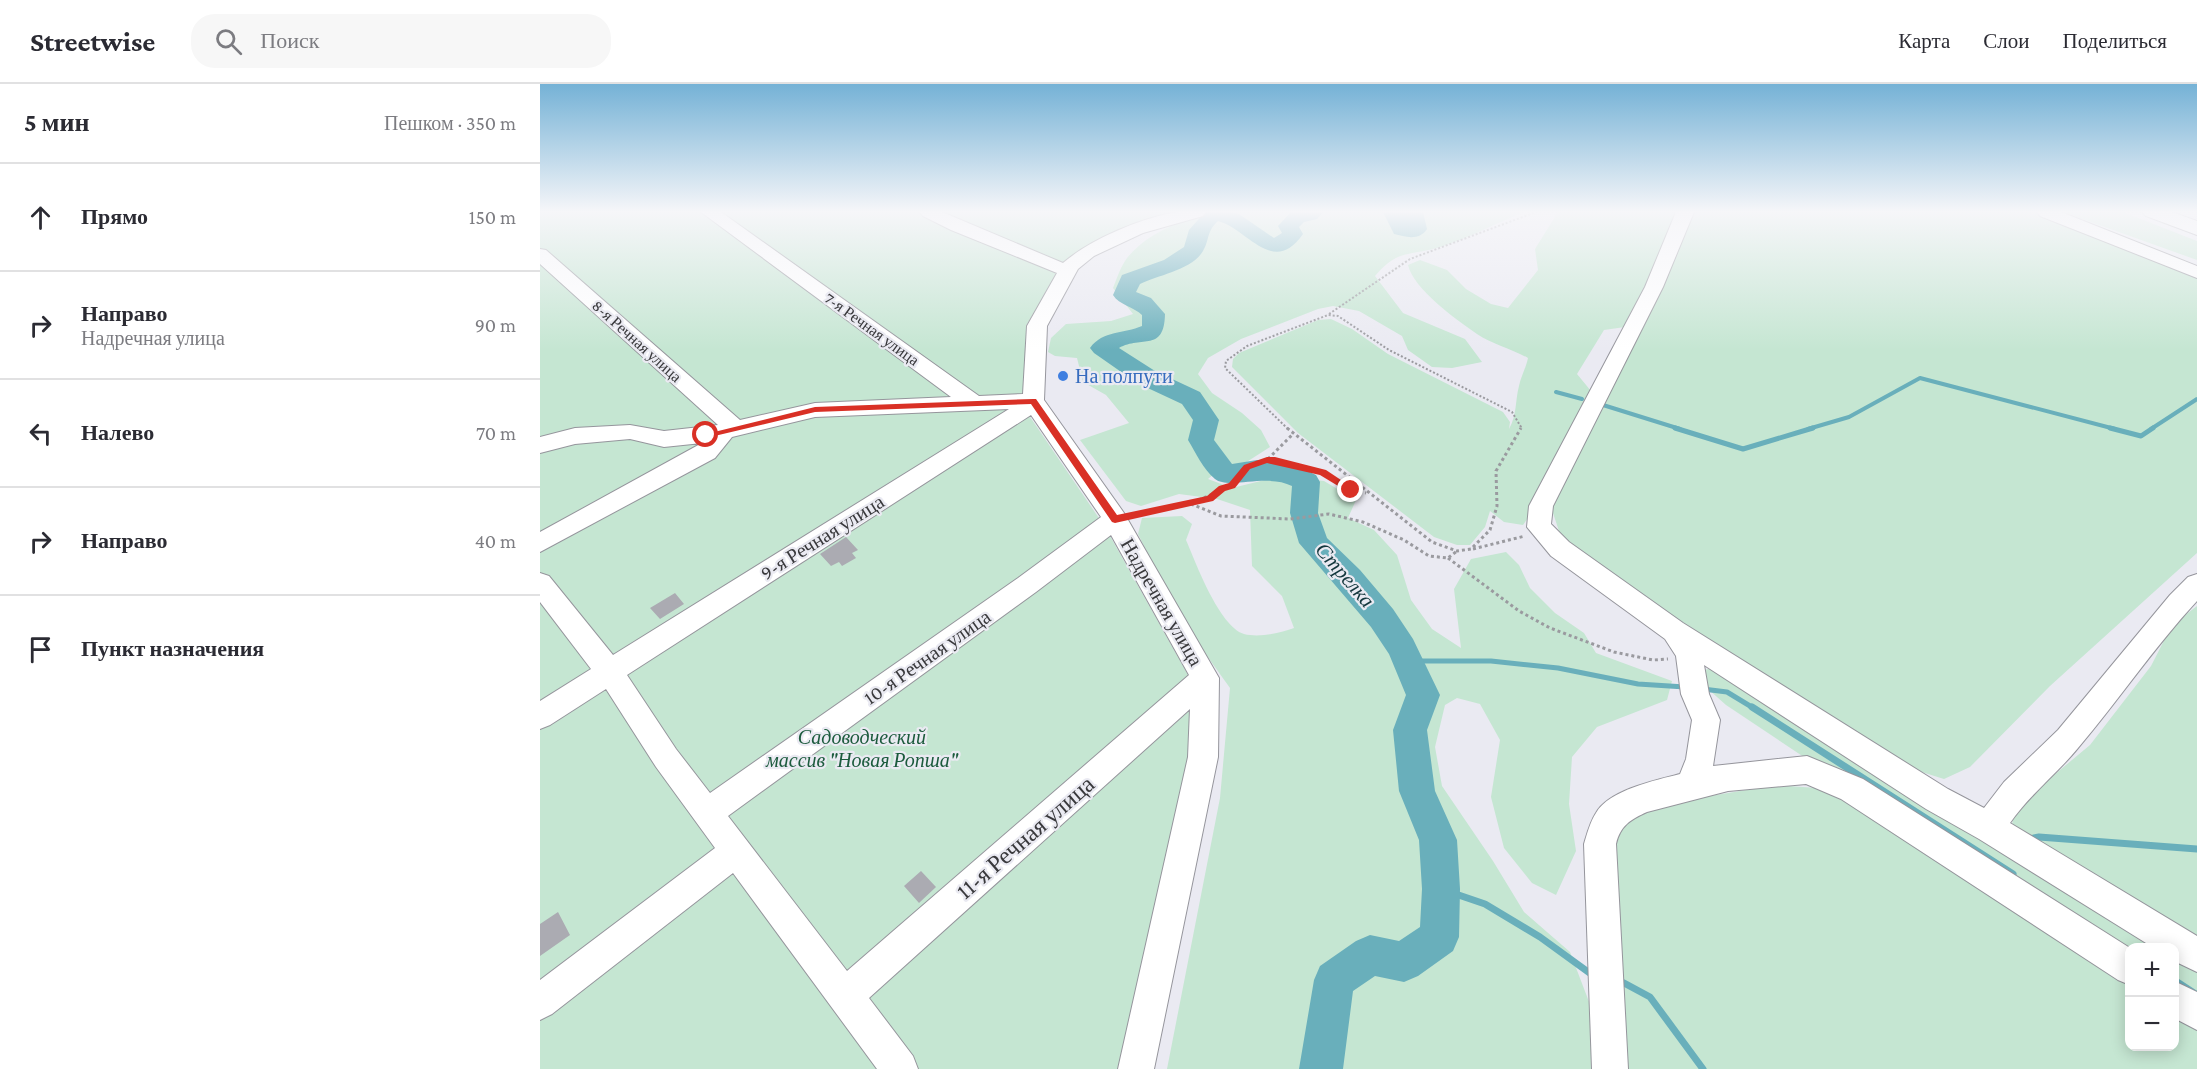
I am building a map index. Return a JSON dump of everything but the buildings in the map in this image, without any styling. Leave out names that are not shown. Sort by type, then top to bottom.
[{"type":"street","name":"8-я Речная улица","points":[[544,258],[730,430]]},
{"type":"street","name":"7-я Речная улица","points":[[773,258],[975,404]]},
{"type":"street","points":[[1042,258],[1069,268]]},
{"type":"street","points":[[1050,258],[1069,268]]},
{"type":"street","points":[[540,445],[575,436],[630,432],[663,439],[730,430],[815,410],[1034,402],[1037,326],[1069,268],[1081,258]]},
{"type":"street","points":[[1666,258],[1654,287],[1541,506],[1539,527],[1560,549],[1674,630],[1937,799],[1990,828],[2197,955]]},
{"type":"street","points":[[2162,258],[2197,272]]},
{"type":"street","name":"Надречная улица","points":[[1034,402],[1115,519],[1205,678],[1203,757],[1136,1069]]},
{"type":"street","name":"9-я Речная улица","points":[[540,716],[1034,402]]},
{"type":"street","points":[[540,543],[707,452],[730,430]]},
{"type":"street","name":"10-я Речная улица","points":[[707,813],[1027,585],[1115,519]]},
{"type":"street","points":[[540,583],[610,672],[666,758],[900,1069]]},
{"type":"street","points":[[1990,828],[1998,809],[2067,741],[2165,615],[2197,584]]},
{"type":"street","points":[[1674,630],[1706,720],[1701,759],[1691,785]]},
{"type":"street","name":"11-я Речная улица","points":[[845,996],[1205,678]]},
{"type":"street","points":[[1610,1069],[1600,844],[1608,821],[1627,806],[1656,794],[1728,777],[1807,770],[1843,785],[2125,966]]},
{"type":"street","points":[[540,1002],[736,851]]},
{"type":"street","points":[[2179,1001],[2197,1012]]},
{"type":"path","points":[[1413,258],[1328,315],[1246,346],[1226,361],[1225,368],[1293,434],[1432,542],[1457,551],[1543,531]]},
{"type":"path","points":[[1328,315],[1338,316],[1389,350],[1512,412],[1521,427],[1496,471],[1497,506],[1490,530],[1471,549]]},
{"type":"path","points":[[1115,519],[1191,504],[1209,498],[1222,489],[1232,486],[1247,467],[1267,460],[1293,434]]},
{"type":"path","points":[[1267,460],[1323,472],[1351,490],[1368,494]]},
{"type":"path","points":[[1191,504],[1221,516],[1290,519],[1329,514],[1363,522],[1404,540],[1430,556],[1448,558],[1478,578],[1520,612],[1569,636],[1616,653],[1659,661],[1692,676]]},
{"type":"path","points":[[1448,558],[1457,551]]},
{"type":"green space","name":"Садоводческий массив \"Новая Ропша\"","points":[[540,258],[1078,258],[1062,265],[1026,326],[1027,374],[1024,408],[1105,527],[1192,682],[1188,762],[1119,1069],[540,1069]]},
{"type":"green space","points":[[1127,258],[1396,258],[1375,276],[1403,313],[1465,339],[1482,362],[1452,368],[1432,367],[1408,350],[1402,336],[1359,311],[1333,306],[1318,309],[1241,339],[1208,358],[1198,374],[1212,393],[1242,413],[1261,430],[1270,447],[1245,463],[1225,465],[1208,479],[1232,488],[1281,476],[1324,481],[1356,500],[1348,518],[1374,530],[1397,555],[1411,600],[1432,629],[1461,648],[1454,589],[1471,559],[1506,552],[1519,565],[1530,588],[1555,613],[1584,633],[1596,653],[1672,681],[1667,700],[1597,727],[1572,757],[1569,804],[1576,851],[1556,895],[1532,883],[1504,848],[1491,797],[1500,740],[1480,704],[1457,698],[1445,705],[1435,747],[1442,786],[1493,861],[1524,912],[1570,952],[1599,1028],[1601,1069],[1167,1069],[1220,798],[1230,688],[1179,617],[1138,534],[1142,518],[1182,516],[1192,524],[1186,540],[1209,593],[1235,629],[1244,634],[1263,635],[1294,628],[1282,596],[1252,566],[1250,510],[1217,499],[1179,494],[1141,506],[1126,501],[1080,440],[1129,423],[1106,395],[1083,382],[1077,358],[1055,356],[1048,352],[1051,338],[1066,324],[1111,321],[1133,314],[1113,288]]},
{"type":"green space","points":[[1536,258],[1659,258],[1625,327],[1604,330],[1577,374],[1591,391],[1537,505],[1523,525],[1504,522],[1490,511],[1485,527],[1470,545],[1457,545],[1434,537],[1298,433],[1232,367],[1233,359],[1239,353],[1318,320],[1331,319],[1352,329],[1388,354],[1503,412],[1510,422],[1509,429],[1528,358],[1483,338],[1468,328],[1427,294],[1412,275],[1408,265],[1420,260],[1447,270],[1466,289],[1491,304],[1508,308],[1538,270]]},
{"type":"green space","points":[[1670,258],[2155,258],[2197,275],[2197,553],[2050,686],[1970,767],[1944,779],[1909,768],[1744,663],[1577,552],[1560,534],[1551,507]]},
{"type":"green space","points":[[2197,606],[2197,944],[2012,829],[2013,816],[2024,800],[2090,745],[2151,666],[2172,625]]},
{"type":"green space","points":[[1717,667],[2157,943],[2125,943],[2125,1051],[2179,1051],[2179,958],[2197,969],[2197,1069],[1623,1069],[1612,848],[1629,818],[1680,801],[1776,785],[1831,789],[1988,880],[1726,705],[1699,681],[1704,670]]},
{"type":"waterway","name":"Стрелка","points":[[1182,258],[1172,265],[1130,280],[1124,295],[1143,303],[1154,314],[1153,330],[1139,336],[1121,337],[1102,348],[1146,377],[1191,398],[1206,420],[1201,440],[1216,464],[1226,474],[1257,470],[1286,471],[1306,482],[1304,513],[1314,543],[1349,578],[1382,618],[1402,648],[1423,695],[1410,730],[1417,791],[1438,840],[1441,889],[1439,937],[1404,962],[1370,955],[1334,980],[1321,1069]]},
{"type":"waterway","points":[[1808,429],[1849,417],[1920,378],[2115,429]]},
{"type":"waterway","points":[[1556,392],[1582,399]]},
{"type":"waterway","points":[[2151,429],[2197,399]]},
{"type":"waterway","points":[[1603,405],[1680,429]]},
{"type":"waterway","points":[[1675,428],[1743,449],[1813,428]]},
{"type":"waterway","points":[[2110,428],[2141,436],[2153,428]]},
{"type":"waterway","points":[[1408,661],[1491,661],[1558,668],[1638,684],[1685,687]]},
{"type":"waterway","points":[[1703,689],[1727,692],[1755,709]]},
{"type":"waterway","points":[[1752,707],[2013,874]]},
{"type":"waterway","points":[[2029,839],[2039,837],[2197,849]]},
{"type":"waterway","points":[[1441,889],[1485,904],[1540,937],[1591,974]]},
{"type":"waterway","points":[[1624,983],[1650,997],[1703,1069]]},
{"type":"waterway","points":[[2179,983],[2197,995]]},
{"type":"place","name":"На полпути","points":[[1063,376]]},
{"type":"route","points":[[706,435],[770,418],[815,410],[863,406],[902,408],[1033,401],[1115,519],[1191,504],[1209,498],[1222,489],[1232,486],[1247,467],[1267,460],[1323,472],[1351,490]]}]
